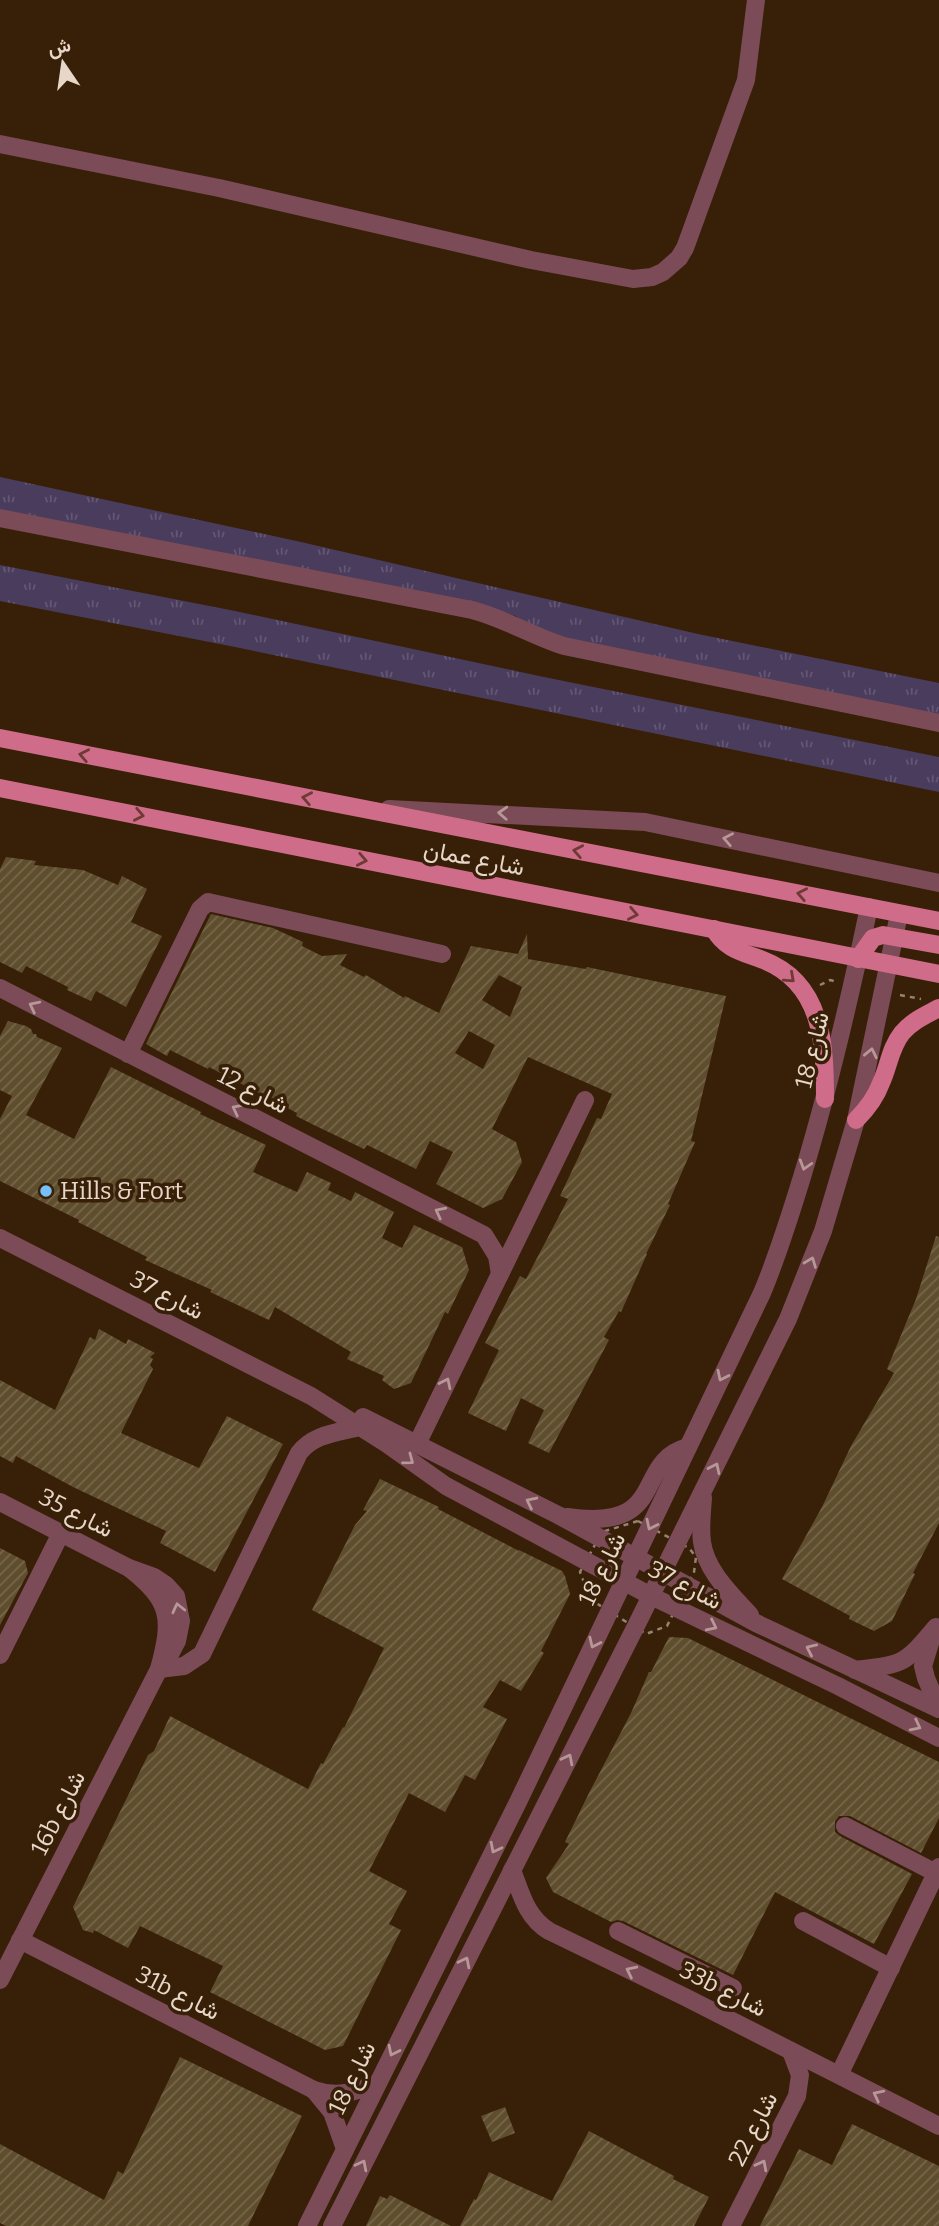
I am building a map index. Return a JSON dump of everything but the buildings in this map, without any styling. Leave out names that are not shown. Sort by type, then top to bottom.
[{"type":"main road","name":"شارع عمان","points":[[0,738],[939,921]]},
{"type":"main road","name":"شارع عمان","points":[[0,788],[939,974]]},
{"type":"main road","points":[[714,929],[730,948],[774,965],[796,981],[804,992],[821,1026],[825,1099]]},
{"type":"main road","points":[[858,959],[873,938],[883,934],[939,945]]},
{"type":"main road","points":[[856,1120],[882,1083],[889,1056],[901,1034],[919,1018],[939,1008]]},
{"type":"street","points":[[0,144],[219,188],[531,260],[624,278],[643,279],[672,266],[685,248],[746,80],[756,0]]},
{"type":"street","points":[[0,518],[472,610],[498,617],[528,633],[564,646],[939,723]]},
{"type":"street","points":[[353,807],[645,822],[939,883]]},
{"type":"street","points":[[128,1054],[200,909],[208,902],[442,954]]},
{"type":"street","name":"شارع 18","points":[[307,2226],[518,1802],[773,1268],[825,1099],[869,907]]},
{"type":"street","name":"شارع 18","points":[[331,2226],[651,1597],[788,1319],[841,1176],[856,1120],[899,914]]},
{"type":"street","name":"شارع 12","points":[[0,988],[484,1235]]},
{"type":"street","points":[[416,1444],[585,1100]]},
{"type":"street","points":[[499,1274],[497,1256],[484,1235],[523,1225]]},
{"type":"street","name":"شارع 37","points":[[0,1238],[311,1396],[387,1444],[446,1486],[651,1597],[838,1686],[939,1738]]},
{"type":"street","name":"شارع 37","points":[[311,1396],[348,1409],[558,1515],[756,1623],[939,1709]]},
{"type":"street","points":[[159,1669],[184,1666],[202,1654],[305,1446],[321,1436],[359,1427]]},
{"type":"street","points":[[558,1515],[595,1519],[628,1512],[644,1497],[668,1456],[688,1447]]},
{"type":"street","points":[[703,1491],[701,1531],[707,1560],[756,1623]]},
{"type":"street","name":"شارع 35","points":[[0,1502],[129,1568],[150,1585],[164,1608],[167,1632],[159,1669]]},
{"type":"street","points":[[0,1655],[61,1533]]},
{"type":"street","points":[[855,1670],[888,1666],[905,1660],[937,1624]]},
{"type":"street","points":[[937,1624],[923,1666],[939,1709]]},
{"type":"street","name":"16b شارع","points":[[0,1980],[159,1669]]},
{"type":"street","points":[[839,2075],[938,1870],[845,1826]]},
{"type":"street","name":"33b شارع","points":[[512,1870],[527,1911],[541,1926],[939,2126]]},
{"type":"street","points":[[803,1921],[891,1968]]},
{"type":"street","points":[[618,1931],[733,1988]]},
{"type":"street","name":"31b شارع","points":[[20,1940],[314,2090],[335,2095],[346,2094],[376,2084]]},
{"type":"street","points":[[663,1986],[677,1961]]},
{"type":"street","name":"شارع 22","points":[[731,2226],[797,2096],[800,2075],[791,2051]]},
{"type":"street","name":"31b شارع","points":[[314,2090],[332,2112],[345,2149]]},
{"type":"path","points":[[804,992],[830,980],[853,985]]},
{"type":"path","points":[[884,991],[921,999]]},
{"type":"green space","points":[[0,477],[301,542],[698,634],[939,683],[939,718],[538,633],[516,616],[443,597],[0,513]]},
{"type":"green space","points":[[0,565],[939,757],[939,792],[0,601]]},
{"type":"place","name":"Hills & Fort","points":[[46,1191]]}]
